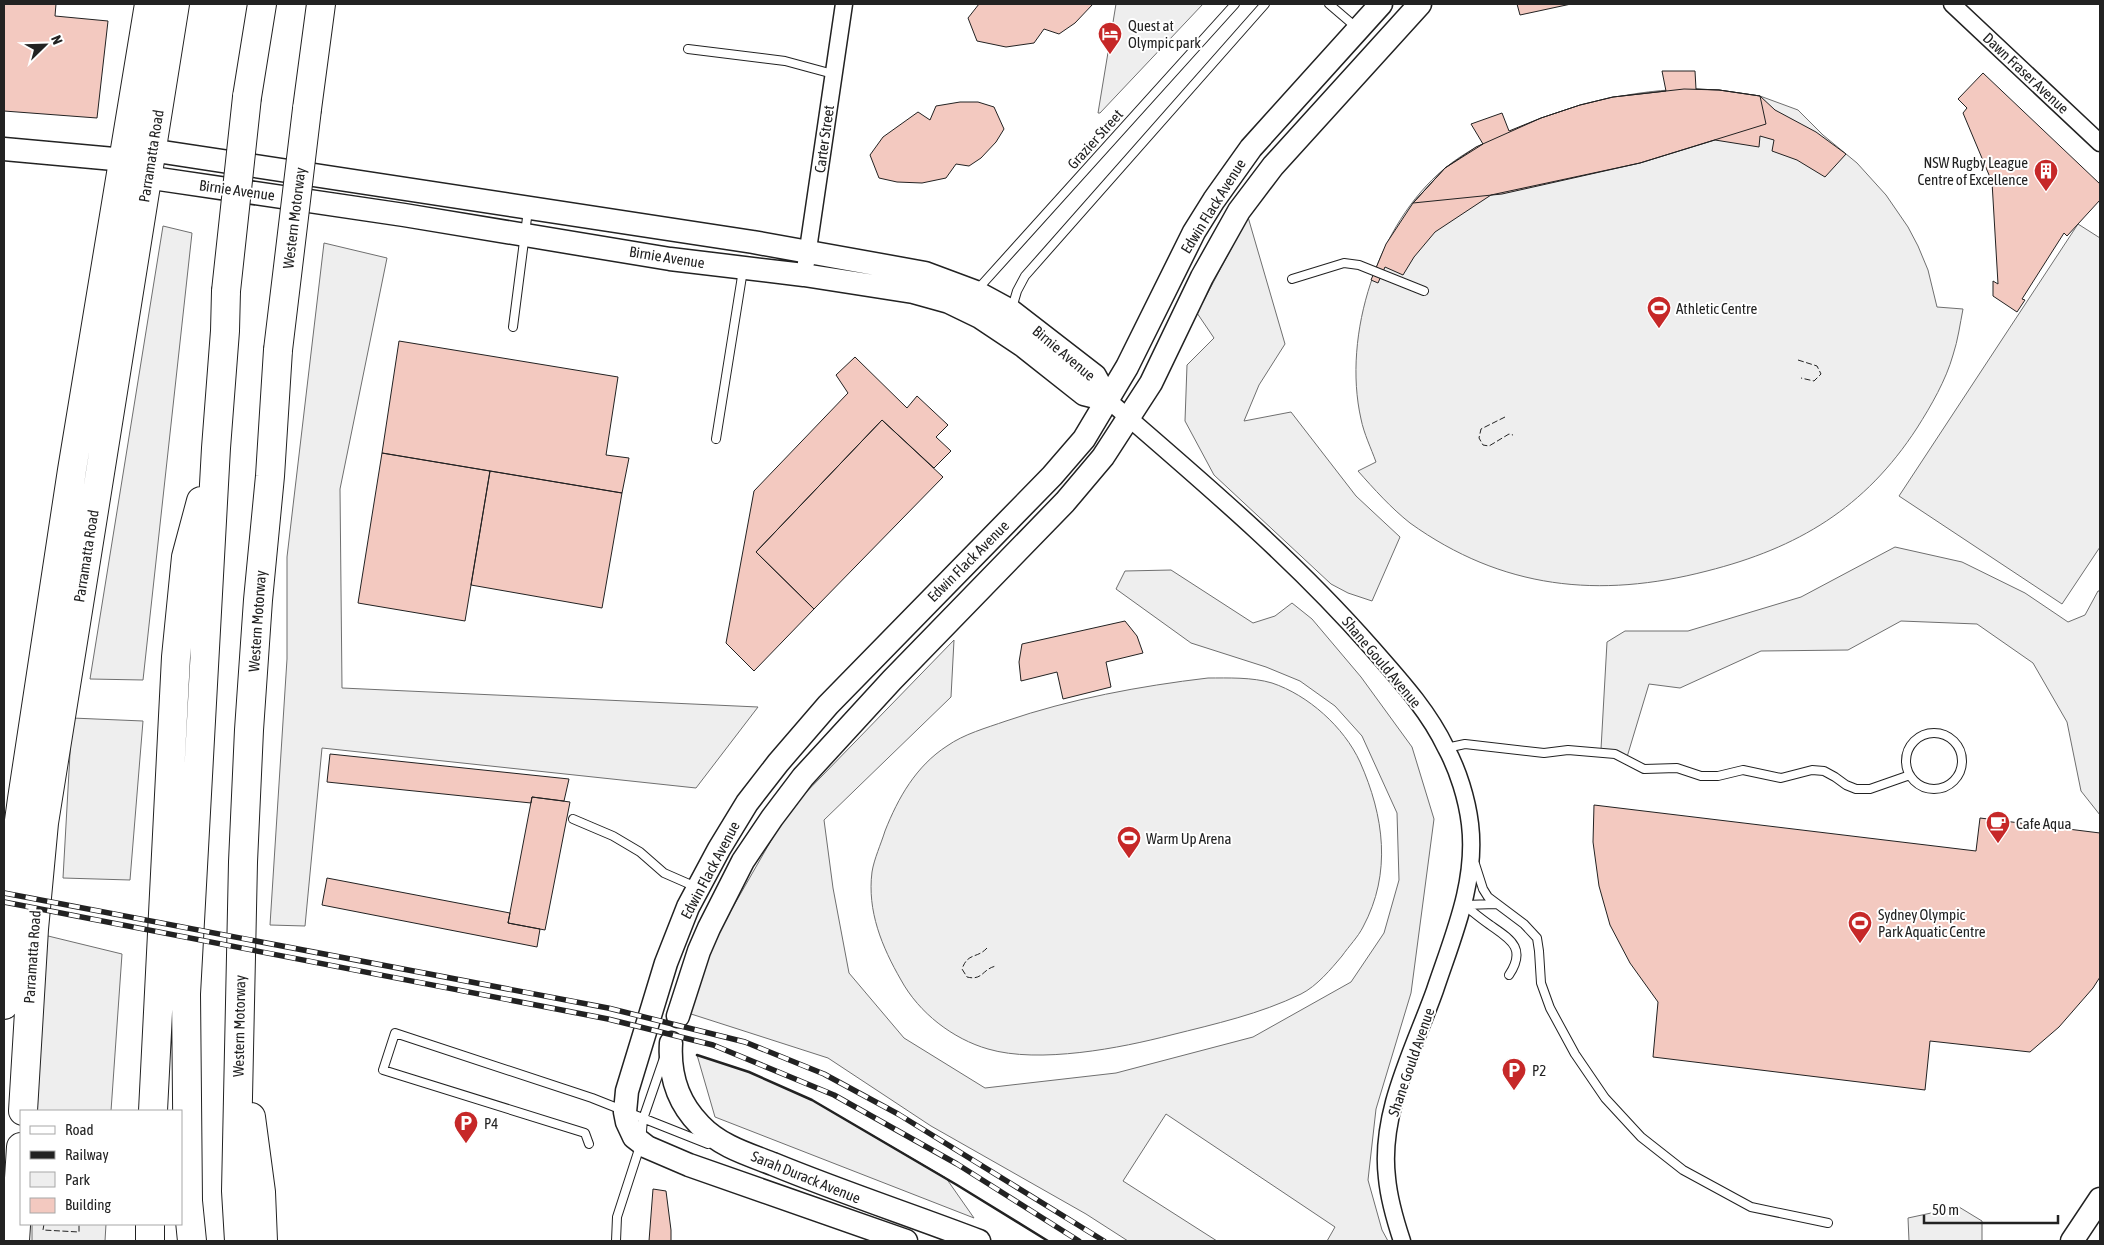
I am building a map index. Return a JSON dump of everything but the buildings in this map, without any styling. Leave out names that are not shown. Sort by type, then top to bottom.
[{"type":"highway","name":"Parramatta Road","points":[[4,1005],[12,871],[22,799],[72,470],[125,160],[149,4]]},
{"type":"highway","name":"Parramatta Road","points":[[23,1110],[34,929],[44,823],[175,4]]},
{"type":"highway","points":[[192,1241],[188,1172],[186,994],[216,448],[225,331],[226,291],[247,97],[262,4]]},
{"type":"highway","name":"Western Motorway","points":[[239,1241],[236,1191],[239,1024],[243,862],[249,730],[258,600],[270,476],[278,350],[321,4]]},
{"type":"highway","points":[[153,1110],[176,657],[185,566],[216,448]]},
{"type":"highway","points":[[159,988],[167,1110]]},
{"type":"highway","points":[[239,1024],[261,1192],[263,1241]]},
{"type":"highway","points":[[15,1241],[20,1163]]},
{"type":"highway","points":[[150,1225],[150,1241]]},
{"type":"highway","points":[[172,1225],[172,1241]]},
{"type":"street","name":"Carter Street","points":[[804,275],[844,4]]},
{"type":"street","name":"Edwin Flack Avenue","points":[[640,1143],[630,1131],[634,1115],[629,1082],[666,963],[698,888],[747,803],[778,763],[828,705],[1052,476],[1084,439],[1151,322],[1194,232],[1214,200],[1251,148],[1381,4]]},
{"type":"street","name":"Edwin Flack Avenue","points":[[678,1016],[699,951],[723,900],[748,854],[803,777],[892,680],[1065,502],[1103,458],[1151,382],[1202,277],[1239,211],[1273,166],[1420,4]]},
{"type":"street","name":"Dawn Fraser Avenue","points":[[1952,4],[2100,142]]},
{"type":"street","name":"Birnie Avenue","points":[[4,149],[150,163],[163,152],[753,242],[925,273],[982,303],[1011,311],[1095,376],[1108,400]]},
{"type":"street","name":"Birnie Avenue","points":[[150,163],[159,179],[525,234],[670,259],[804,275],[913,292],[949,302],[982,303],[1022,345],[1084,394],[1108,400]]},
{"type":"street","name":"Shane Gould Avenue","points":[[1108,400],[1250,523],[1311,582],[1414,696],[1446,748],[1463,793],[1470,823],[1472,854],[1464,905],[1392,1111],[1387,1143],[1386,1176],[1392,1210],[1402,1241]]},
{"type":"street","points":[[698,888],[723,900]]},
{"type":"street","name":"Sarah Durack Avenue","points":[[671,1043],[670,1067],[674,1086],[686,1109],[708,1132],[728,1146],[825,1186],[979,1241]]},
{"type":"street","name":"Sarah Durack Avenue","points":[[640,1143],[659,1154],[906,1241]]},
{"type":"street","points":[[2072,1241],[2100,1199]]},
{"type":"lane","name":"Grazier Street","points":[[982,303],[1235,4]]},
{"type":"lane","points":[[1011,311],[1017,291],[1025,276],[1265,4]]},
{"type":"lane","points":[[1329,4],[1358,30]]},
{"type":"lane","points":[[688,49],[785,61],[833,74]]},
{"type":"lane","points":[[513,327],[528,209]]},
{"type":"lane","points":[[1292,279],[1344,263],[1359,265],[1424,291]]},
{"type":"lane","points":[[716,439],[743,268]]},
{"type":"lane","points":[[1936,733],[1952,740],[1962,755],[1962,765],[1959,774],[1946,786],[1937,789],[1928,788],[1910,775],[1906,761],[1908,752],[1912,744],[1919,738],[1936,733]]},
{"type":"lane","points":[[1446,748],[1465,744],[1544,753],[1568,750],[1615,754],[1644,769],[1677,768],[1700,776],[1718,776],[1744,770],[1781,778],[1812,770],[1824,771],[1846,786],[1870,790],[1910,775]]},
{"type":"lane","points":[[573,819],[613,836],[640,852],[664,873],[698,888]]},
{"type":"lane","points":[[1472,854],[1483,889],[1496,904],[1524,924],[1537,938],[1541,983],[1550,1008],[1575,1054],[1605,1098],[1641,1137],[1683,1170],[1751,1207],[1828,1223]]},
{"type":"lane","points":[[1464,905],[1496,904]]},
{"type":"lane","points":[[1464,905],[1508,937],[1515,947],[1517,959],[1509,975]]},
{"type":"lane","points":[[589,1144],[585,1133],[382,1070],[395,1033],[592,1098],[707,1143],[728,1146]]},
{"type":"lane","points":[[634,1115],[671,1043]]},
{"type":"lane","points":[[616,1241],[617,1218],[640,1143]]},
{"type":"lane","points":[[261,1192],[268,1241]]},
{"type":"green space","points":[[1116,4],[1203,4],[1098,113]]},
{"type":"green space","name":"Athletic Centre","points":[[1696,89],[1719,90],[1760,96],[1798,110],[1823,135],[1857,163],[1886,195],[1908,227],[1918,246],[1928,270],[1937,307],[1963,309],[1950,364],[1933,402],[1897,456],[1875,481],[1852,502],[1827,521],[1800,537],[1740,562],[1667,580],[1628,585],[1590,586],[1552,582],[1516,575],[1480,562],[1445,545],[1410,523],[1358,471],[1376,462],[1362,425],[1356,386],[1357,352],[1362,317],[1371,283],[1384,250],[1401,219],[1421,192],[1444,169],[1468,152],[1504,134],[1557,113],[1602,100],[1649,92]]},
{"type":"green space","points":[[1248,217],[1285,344],[1259,385],[1244,421],[1291,412],[1356,496],[1400,537],[1372,601],[1348,593],[1331,584],[1214,475],[1185,421],[1187,365],[1214,338],[1197,313]]},
{"type":"green space","points":[[2078,224],[2100,238],[2100,547],[2062,604],[1899,496]]},
{"type":"green space","points":[[163,226],[192,233],[143,680],[90,679]]},
{"type":"green space","points":[[324,243],[387,258],[340,489],[342,688],[758,707],[696,788],[322,748],[305,926],[270,925],[287,659],[287,557]]},
{"type":"green space","points":[[1895,547],[1962,562],[2025,593],[2068,622],[2085,615],[2098,591],[2100,591],[2100,815],[2081,791],[2067,722],[2033,663],[1977,624],[1901,621],[1848,650],[1761,651],[1680,688],[1649,684],[1627,757],[1601,749],[1607,642],[1625,631],[1688,631],[1801,597]]},
{"type":"green space","points":[[1171,570],[1253,623],[1275,616],[1292,603],[1312,619],[1361,677],[1412,747],[1434,819],[1411,993],[1376,1109],[1368,1180],[1382,1230],[1388,1241],[1327,1241],[1335,1227],[1166,1114],[1123,1181],[1217,1241],[1128,1241],[1086,1214],[931,1126],[828,1058],[688,1013],[718,933],[788,811],[954,640],[951,697],[824,820],[833,888],[849,973],[904,1038],[985,1088],[1116,1073],[1253,1037],[1351,982],[1384,933],[1399,880],[1397,813],[1362,736],[1335,706],[1300,681],[1266,667],[1191,643],[1116,589],[1125,571]]},
{"type":"green space","name":"Warm Up Arena","points":[[1208,678],[1240,678],[1264,681],[1299,695],[1335,725],[1345,737],[1360,762],[1375,803],[1381,844],[1381,865],[1372,907],[1361,931],[1342,956],[1313,987],[1270,1007],[1204,1027],[1105,1049],[1055,1055],[1008,1053],[975,1045],[938,1023],[927,1014],[908,992],[894,967],[882,942],[872,901],[872,872],[885,831],[902,795],[917,773],[936,754],[961,738],[1030,713],[1106,694]]},
{"type":"green space","points":[[72,718],[143,721],[130,880],[63,878]]},
{"type":"green space","points":[[44,935],[122,954],[111,1110],[37,1110]]},
{"type":"green space","points":[[697,1055],[749,1072],[812,1100],[946,1178],[974,1218],[715,1117]]},
{"type":"green space","points":[[1959,1207],[1982,1221],[1982,1241],[1909,1241],[1908,1218]]},
{"type":"green space","points":[[32,1225],[106,1225],[105,1241],[32,1241]]},
{"type":"railway","points":[[4,893],[608,1008],[745,1042],[824,1074],[898,1114],[1104,1241]]},
{"type":"railway","points":[[4,902],[608,1019],[713,1045],[834,1095],[957,1164],[1079,1241]]},
{"type":"fence","points":[[1798,360],[1817,366],[1821,374],[1814,381],[1801,378]]},
{"type":"fence","points":[[1505,417],[1481,429],[1479,438],[1483,445],[1489,446],[1509,434],[1513,435]]},
{"type":"fence","points":[[987,948],[980,954],[967,960],[962,969],[967,977],[972,978],[980,976],[991,967],[996,966]]},
{"type":"fence","points":[[44,1225],[43,1230],[79,1232],[79,1225]]},
{"type":"wall","points":[[697,1055],[749,1072],[812,1100],[1048,1241]]},
{"type":"place","name":"Quest at Olympic park","points":[[1110,55]]},
{"type":"place","name":"NSW Rugby League Centre of Excellence","points":[[2046,192]]},
{"type":"place","name":"Athletic Centre","points":[[1659,329]]},
{"type":"place","name":"Cafe Aqua","points":[[1998,844]]},
{"type":"place","name":"Warm Up Arena","points":[[1129,859]]},
{"type":"place","name":"Sydney Olympic Park Aquatic Centre","points":[[1860,944]]},
{"type":"place","name":"P2","points":[[1514,1091]]},
{"type":"place","name":"P4","points":[[466,1144]]}]
